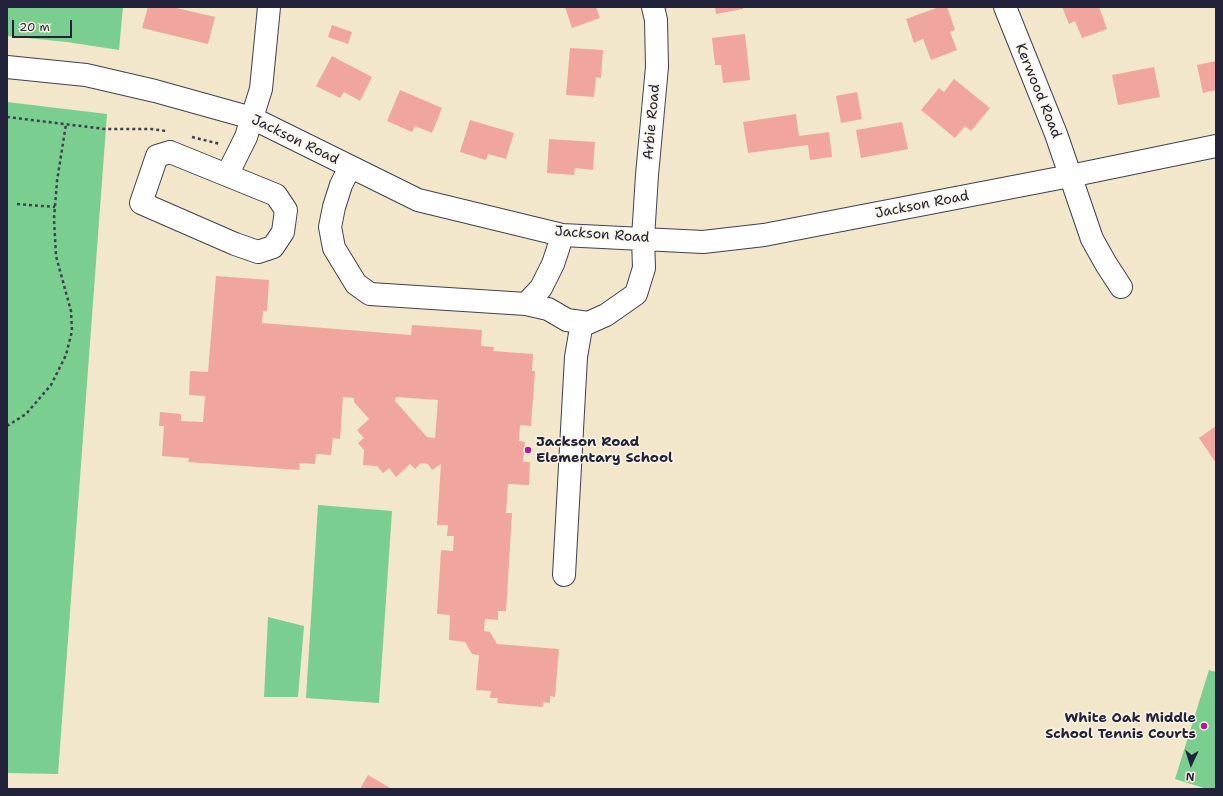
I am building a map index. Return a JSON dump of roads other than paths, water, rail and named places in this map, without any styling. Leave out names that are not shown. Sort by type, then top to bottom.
[{"type":"street","points":[[227,175],[246,137],[261,89],[269,7]]},
{"type":"street","name":"Arbie Road","points":[[582,322],[588,323],[606,315],[636,294],[644,268],[643,238],[656,67],[656,20],[653,7]]},
{"type":"street","name":"Kerwood Road","points":[[1005,7],[1056,134],[1092,239],[1121,287]]},
{"type":"street","name":"Jackson Road","points":[[7,67],[86,75],[155,91],[252,118],[418,200],[562,235],[704,242],[764,235],[1070,176],[1216,146]]},
{"type":"street","points":[[170,152],[227,175],[276,194],[286,210],[283,232],[273,247],[258,252],[235,244],[141,203],[158,156],[170,152]]},
{"type":"street","points":[[350,167],[341,185],[330,227],[334,248],[356,284],[370,294],[526,304],[548,309],[566,320],[582,322],[576,357],[564,575]]},
{"type":"street","points":[[526,304],[541,288],[556,256],[562,235]]},
{"type":"place","name":"Jackson Road Elementary School","points":[[528,450]]},
{"type":"place","name":"White Oak Middle School Tennis Courts","points":[[1204,726]]}]
